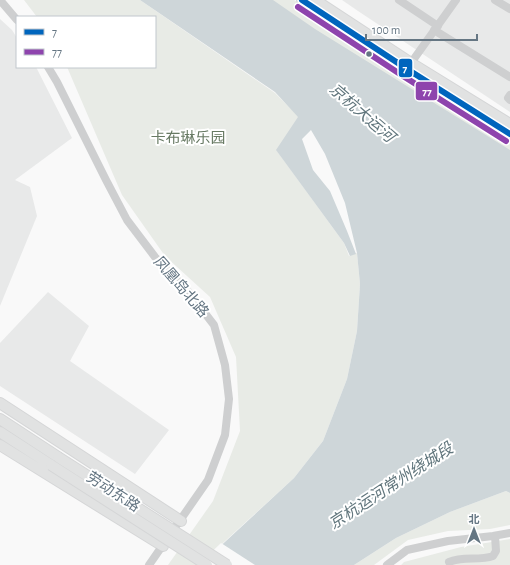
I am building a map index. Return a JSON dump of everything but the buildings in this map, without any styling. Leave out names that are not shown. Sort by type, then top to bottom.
[{"type":"main road","points":[[302,0],[510,134]]},
{"type":"main road","points":[[315,0],[411,63],[510,124]]},
{"type":"main road","points":[[0,403],[181,521]]},
{"type":"main road","name":"劳动东路","points":[[0,419],[227,565]]},
{"type":"main road","name":"劳动东路","points":[[0,432],[207,565]]},
{"type":"main road","points":[[0,445],[163,546]]},
{"type":"street","points":[[0,0],[16,19]]},
{"type":"street","points":[[399,0],[436,28],[510,77]]},
{"type":"street","points":[[411,63],[456,0]]},
{"type":"street","points":[[496,0],[510,9]]},
{"type":"street","name":"凤凰岛北路","points":[[49,68],[127,220],[155,257],[188,290],[214,326],[223,358],[229,399],[225,435],[208,480],[149,565]]},
{"type":"street","points":[[510,95],[508,98],[510,100]]},
{"type":"street","points":[[387,565],[407,550],[448,541],[510,533]]},
{"type":"street","points":[[449,562],[457,558],[487,558],[493,556],[496,551],[495,536]]},
{"type":"shaded area","points":[[342,0],[510,0],[510,112],[358,11]]},
{"type":"shaded area","points":[[0,19],[12,30],[16,36],[16,68],[37,68],[72,138],[15,180],[30,187],[37,216],[0,306]]},
{"type":"shaded area","points":[[48,292],[89,326],[70,361],[169,430],[135,474],[0,386],[0,343]]},
{"type":"green space","name":"卡布琳乐园","points":[[24,0],[140,0],[275,93],[299,117],[277,151],[344,243],[349,256],[357,253],[360,284],[357,331],[347,379],[323,441],[294,478],[199,565],[168,565],[213,501],[240,431],[236,357],[210,297],[165,256],[122,195],[67,68],[156,68],[156,16],[36,16]]},
{"type":"green space","points":[[270,0],[294,0],[510,137],[510,159]]},
{"type":"green space","points":[[506,491],[510,493],[510,525],[490,529],[448,531],[408,540],[374,565],[354,565],[396,538],[450,512]]},
{"type":"green space","points":[[510,539],[510,565],[401,565],[404,562],[461,547]]},
{"type":"water","points":[[140,0],[273,0],[315,29],[510,150],[510,493],[506,491],[450,512],[396,538],[354,565],[200,565],[294,478],[323,441],[347,379],[357,331],[360,284],[357,253],[345,203],[325,154],[311,130],[302,139],[313,170],[330,191],[356,254],[350,256],[344,243],[276,150],[298,117],[275,92]]},
{"type":"pier","points":[[221,543],[255,565],[198,565]]},
{"type":"transit line","name":"7","points":[[302,0],[510,134]]},
{"type":"transit line","name":"77","points":[[298,7],[506,141]]},
{"type":"water label","name":"京杭大运河","points":[[362,113]]},
{"type":"water label","name":"京杭运河常州绕城段","points":[[391,486]]}]
